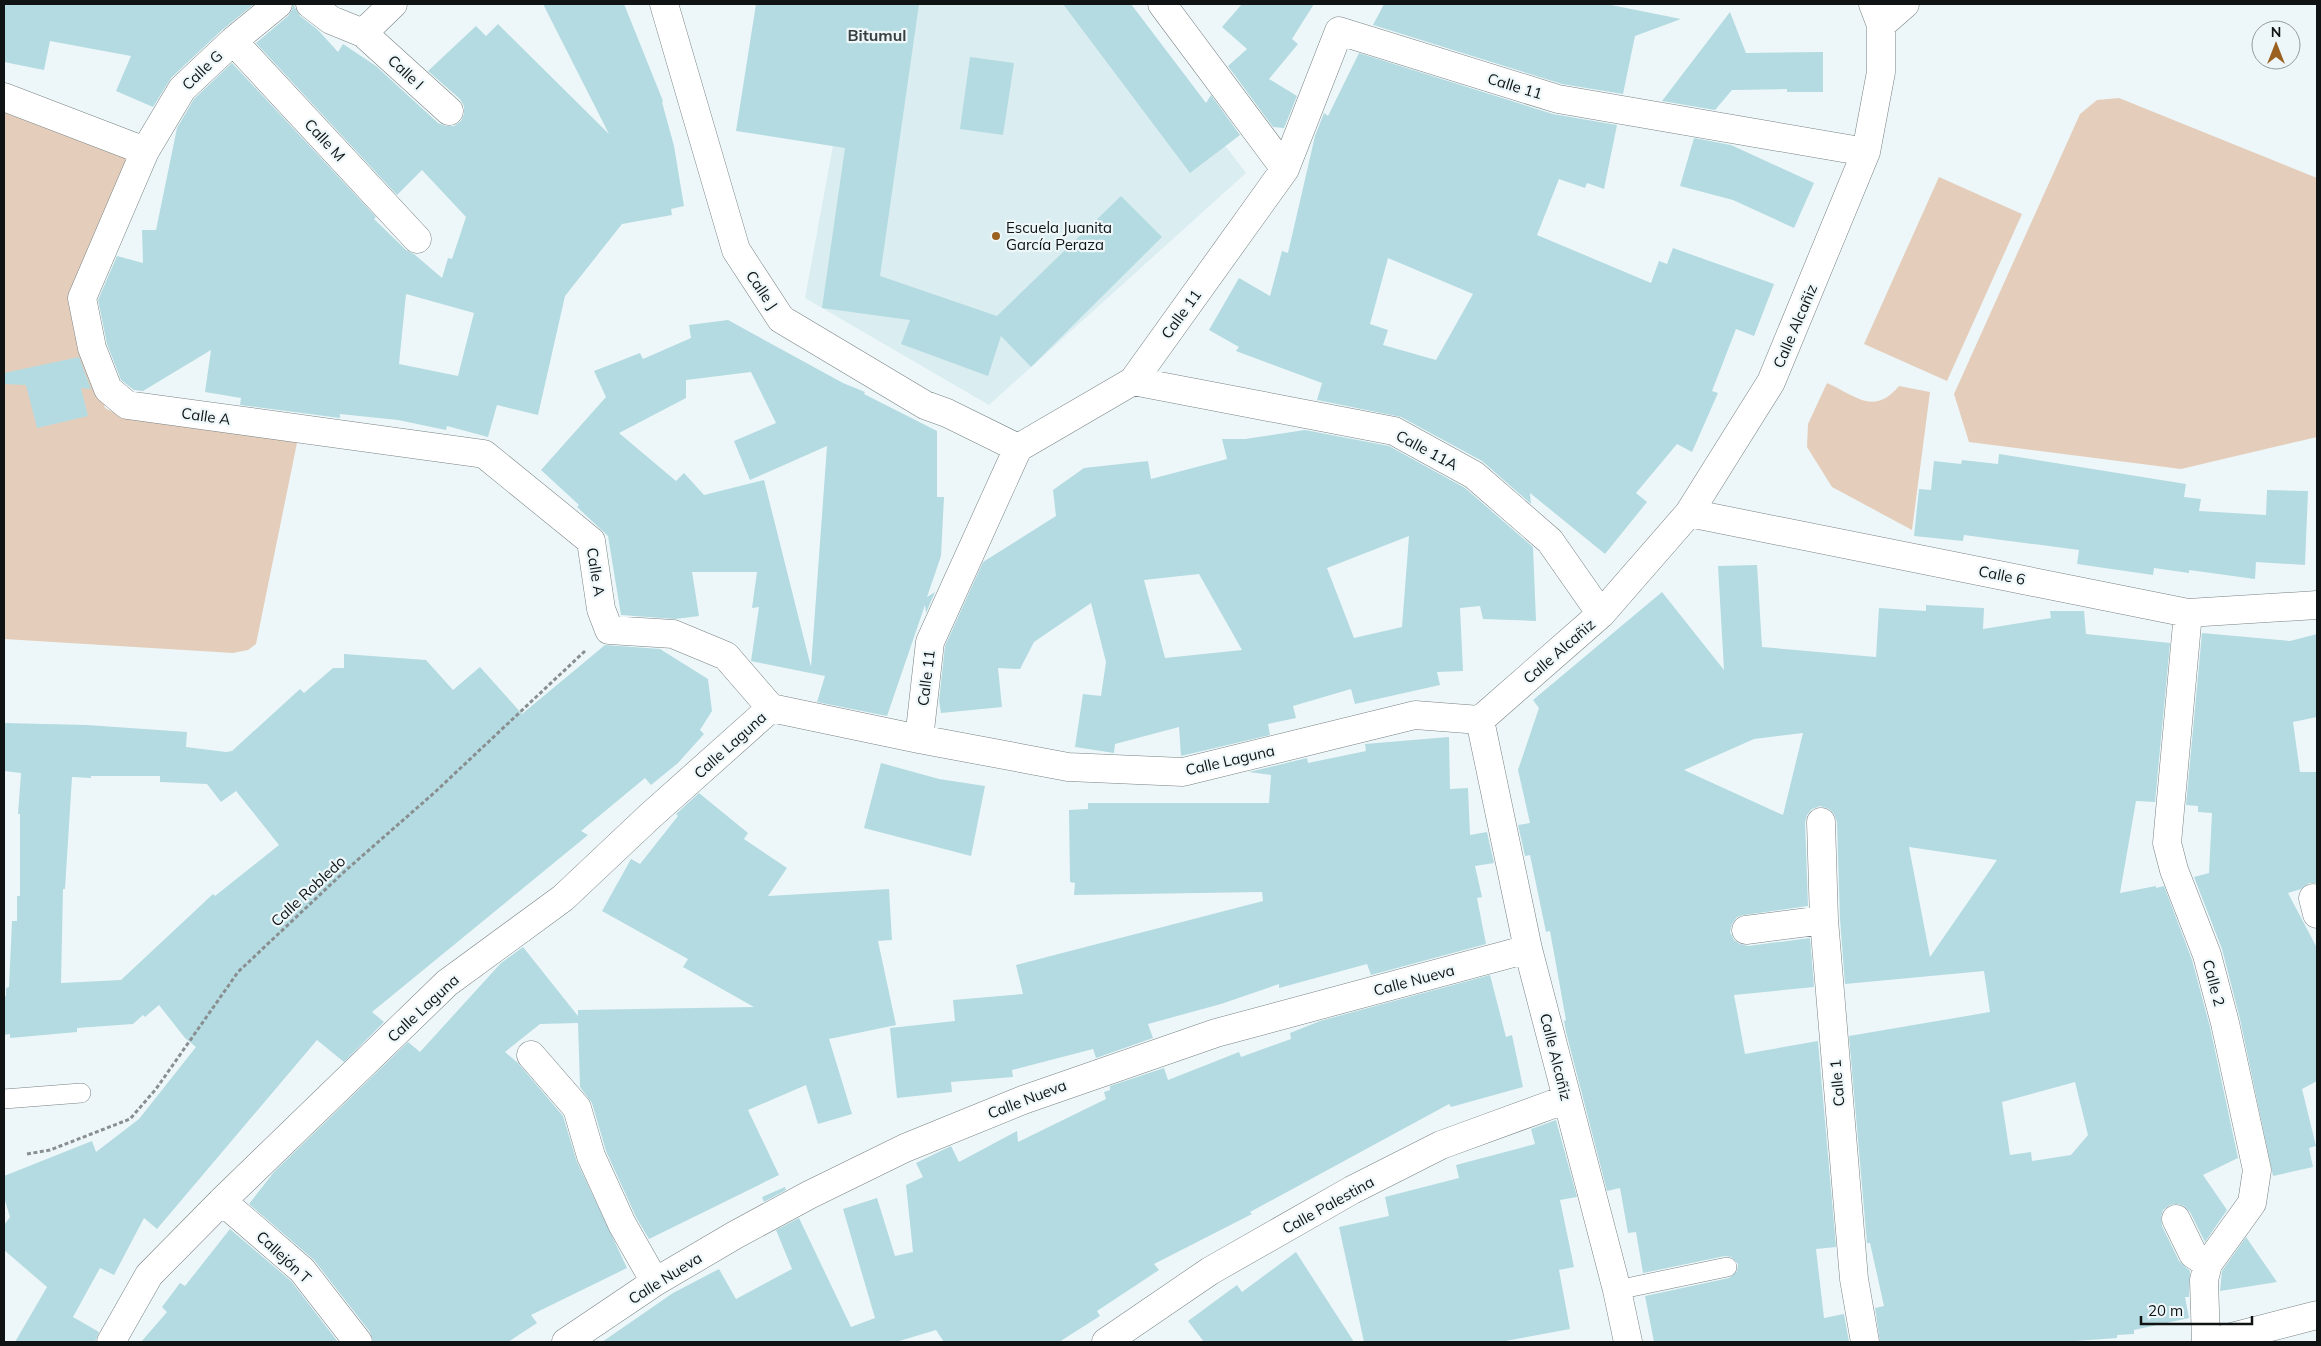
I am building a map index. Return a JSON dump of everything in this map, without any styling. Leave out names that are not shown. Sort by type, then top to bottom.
[{"type":"street","name":"Calle G","points":[[144,151],[182,89],[233,41],[278,4]]},
{"type":"street","points":[[310,4],[331,20],[364,33],[393,4]]},
{"type":"street","name":"Calle J","points":[[664,4],[736,250],[781,319],[925,405],[947,413],[1018,448]]},
{"type":"street","points":[[1162,4],[1285,169]]},
{"type":"street","points":[[1877,14],[1905,4]]},
{"type":"street","name":"Calle Alcañiz","points":[[1628,1342],[1528,950],[1480,720],[1601,614],[1689,513],[1771,382],[1866,152],[1881,72],[1877,14]]},
{"type":"street","name":"Calle 11","points":[[919,739],[930,642],[1018,448],[1134,381],[1285,169],[1339,32],[1558,99],[1866,152]]},
{"type":"street","name":"Calle I","points":[[364,33],[448,111]]},
{"type":"street","name":"Calle M","points":[[233,41],[418,239]]},
{"type":"street","points":[[4,97],[144,151]]},
{"type":"street","name":"Calle A","points":[[144,151],[82,298],[92,348],[108,389],[127,405],[484,454],[591,541],[601,609],[609,630]]},
{"type":"street","name":"Calle 11A","points":[[1134,381],[1394,431],[1474,475],[1550,541],[1601,614]]},
{"type":"street","name":"Calle 6","points":[[1689,513],[2188,612],[2317,605]]},
{"type":"street","name":"Calle 2","points":[[2188,612],[2167,843],[2174,870],[2207,955],[2225,1023],[2257,1170],[2252,1203],[2208,1264],[2204,1280],[2206,1342]]},
{"type":"street","points":[[609,630],[673,634],[726,656],[771,708],[919,739]]},
{"type":"street","name":"Calle Laguna","points":[[111,1342],[149,1275],[222,1201],[447,983],[563,898],[650,816],[771,708]]},
{"type":"street","name":"Calle Laguna","points":[[919,739],[1068,767],[1183,772],[1415,715],[1480,720]]},
{"type":"street","name":"Calle 1","points":[[1821,822],[1824,920],[1854,1279],[1865,1342]]},
{"type":"street","points":[[1746,930],[1824,920]]},
{"type":"street","name":"Calle Nueva","points":[[566,1342],[655,1282],[735,1235],[835,1182],[905,1148],[1023,1100],[1216,1033],[1528,950]]},
{"type":"street","points":[[531,1055],[577,1108],[591,1156],[622,1224],[655,1282]]},
{"type":"street","name":"Calle Palestina","points":[[1106,1342],[1210,1271],[1352,1190],[1441,1145],[1567,1099]]},
{"type":"street","name":"Callejón T","points":[[222,1201],[302,1270],[358,1342]]},
{"type":"street","points":[[2176,1219],[2194,1254],[2208,1264]]},
{"type":"street","points":[[2212,1342],[2317,1315]]},
{"type":"lane","points":[[4,1099],[81,1093]]},
{"type":"lane","points":[[1616,1290],[1728,1267]]},
{"type":"path","name":"Calle Robledo","points":[[26,1154],[50,1150],[130,1119],[156,1089],[238,972],[345,871],[434,793],[545,687],[609,630]]},
{"type":"shaded area","name":"Escuela Juanita García Peraza","points":[[859,4],[1117,4],[1246,173],[989,405],[805,298]]},
{"type":"shaded area","points":[[2119,98],[2317,178],[2317,437],[2181,469],[1969,442],[1954,394],[2080,114],[2097,100]]},
{"type":"shaded area","points":[[4,105],[129,155],[75,304],[105,408],[115,413],[298,438],[256,644],[248,650],[233,653],[4,639]]},
{"type":"shaded area","points":[[1939,177],[2022,214],[1947,381],[1864,344]]},
{"type":"shaded area","points":[[1827,383],[1856,398],[1873,402],[1890,395],[1899,386],[1930,392],[1912,530],[1832,487],[1807,447],[1808,424]]},
{"type":"building","points":[[4,4],[254,4],[222,30],[171,78],[153,107],[116,91],[131,56],[50,41],[44,70],[4,62]]},
{"type":"building","points":[[293,4],[300,16],[318,30],[338,52],[343,44],[376,66],[438,123],[446,126],[454,126],[461,121],[464,114],[464,106],[460,99],[428,71],[476,26],[486,36],[498,24],[609,134],[543,4],[624,4],[663,101],[674,146],[684,206],[671,209],[672,215],[622,224],[565,296],[538,415],[497,405],[488,437],[447,426],[446,430],[398,420],[340,414],[340,418],[240,405],[241,398],[205,392],[211,350],[143,391],[134,390],[121,380],[107,344],[98,300],[117,256],[143,263],[142,230],[156,230],[177,128],[194,99],[232,63],[376,217],[374,219],[406,250],[414,254],[442,278],[448,258],[452,259],[466,217],[422,170],[397,195],[256,43],[288,16]],"holes":[[[406,294],[474,313],[458,376],[399,364]]]},
{"type":"building","points":[[756,4],[919,4],[880,276],[997,316],[1121,196],[1162,237],[1031,367],[1001,336],[988,376],[901,344],[910,320],[822,308],[845,148],[736,131]]},
{"type":"building","points":[[1063,4],[1131,4],[1206,103],[1211,95],[1240,135],[1190,173]]},
{"type":"building","points":[[1242,4],[1314,4],[1292,39],[1298,44],[1269,79],[1297,96],[1284,128],[1273,127],[1228,66],[1247,49],[1222,27]]},
{"type":"building","points":[[1384,4],[1606,4],[1681,19],[1635,36],[1623,94],[1562,84],[1373,25]]},
{"type":"building","points":[[1730,12],[1746,53],[1823,52],[1823,92],[1787,92],[1787,89],[1732,90],[1715,110],[1662,101]]},
{"type":"building","points":[[1359,53],[1553,114],[1617,125],[1604,189],[1587,183],[1585,188],[1559,179],[1537,235],[1651,283],[1659,261],[1667,264],[1673,248],[1774,284],[1754,336],[1736,329],[1712,391],[1718,393],[1692,452],[1677,444],[1636,493],[1647,502],[1605,554],[1530,493],[1531,504],[1482,461],[1401,417],[1317,400],[1322,383],[1236,351],[1239,347],[1209,330],[1239,278],[1270,296],[1282,251],[1288,253],[1315,136],[1324,113],[1328,116]],"holes":[[[1388,258],[1473,294],[1436,360],[1383,345],[1388,330],[1370,324]]]},
{"type":"building","points":[[970,57],[1014,63],[1003,135],[960,129]]},
{"type":"building","points":[[1694,138],[1731,145],[1814,183],[1794,228],[1733,200],[1680,186]]},
{"type":"building","points":[[728,320],[843,383],[865,392],[864,394],[937,431],[937,497],[944,497],[941,556],[927,597],[935,592],[926,613],[925,605],[887,716],[817,702],[825,676],[751,661],[759,607],[752,608],[757,572],[692,572],[699,616],[675,619],[621,615],[608,536],[577,507],[579,505],[541,470],[606,397],[594,371],[640,353],[643,359],[691,338],[689,325]],"holes":[[[751,372],[776,423],[734,441],[750,480],[827,446],[811,667],[764,480],[704,495],[684,473],[676,481],[619,433],[686,398],[686,380]]]},
{"type":"building","points":[[79,357],[91,389],[81,388],[88,416],[37,428],[26,385],[4,384],[4,373]]},
{"type":"building","points":[[1305,430],[1389,446],[1465,488],[1533,547],[1536,621],[1483,619],[1480,606],[1460,608],[1463,671],[1437,672],[1440,685],[1355,704],[1351,689],[1293,706],[1296,718],[1268,724],[1270,735],[1181,756],[1179,727],[1115,744],[1114,753],[1075,747],[1083,694],[1101,696],[1106,662],[1091,603],[1034,642],[1020,669],[998,668],[1002,707],[941,713],[939,701],[945,646],[983,562],[1056,516],[1053,490],[1084,468],[1148,461],[1151,479],[1227,459],[1222,439],[1245,439]],"holes":[[[1409,536],[1402,627],[1354,638],[1327,568]],[[1199,574],[1242,650],[1165,658],[1144,580]]]},
{"type":"building","points":[[1999,454],[2186,484],[2184,497],[2201,499],[2199,511],[2266,515],[2267,490],[2308,491],[2305,565],[2256,562],[2255,579],[2189,570],[2189,573],[2154,568],[2153,575],[2077,564],[2079,550],[1964,535],[1963,541],[1914,536],[1919,489],[1931,490],[1934,461],[1961,464],[1962,460],[1998,464]]},
{"type":"building","points":[[1757,565],[1762,647],[1876,657],[1879,608],[1926,611],[1926,605],[1984,608],[1983,629],[2051,618],[2050,611],[2084,611],[2086,634],[2170,643],[2155,802],[2136,801],[2120,893],[2164,886],[2192,960],[2210,1027],[2238,1158],[2203,1175],[2227,1210],[2205,1242],[2190,1212],[2184,1206],[2178,1204],[2170,1205],[2163,1210],[2161,1217],[2162,1226],[2179,1261],[2190,1271],[2189,1297],[2185,1297],[2189,1318],[2134,1330],[2134,1334],[2117,1335],[2117,1338],[2061,1342],[1880,1342],[1875,1308],[1884,1306],[1870,1243],[1867,1243],[1849,1036],[1990,1012],[1984,971],[1845,984],[1840,919],[1837,822],[1834,814],[1829,809],[1820,806],[1812,809],[1807,815],[1805,822],[1808,906],[1737,917],[1732,924],[1730,932],[1734,940],[1748,946],[1810,938],[1814,987],[1734,995],[1745,1054],[1818,1041],[1836,1247],[1816,1249],[1824,1318],[1844,1314],[1849,1342],[1654,1342],[1645,1296],[1729,1278],[1737,1271],[1738,1264],[1731,1257],[1725,1256],[1643,1273],[1636,1232],[1628,1233],[1620,1188],[1607,1191],[1566,1032],[1564,1021],[1566,1020],[1550,931],[1546,932],[1530,855],[1525,856],[1518,825],[1530,823],[1518,770],[1539,708],[1533,700],[1662,592],[1724,670],[1718,566]],"holes":[[[1803,733],[1783,815],[1684,770],[1754,739]],[[1909,847],[1997,860],[1930,957]],[[2075,1082],[2088,1135],[2071,1155],[2032,1161],[2031,1152],[2010,1155],[2002,1102]]]},
{"type":"building","points":[[2202,633],[2290,641],[2317,634],[2317,717],[2293,722],[2300,772],[2317,772],[2317,883],[2309,883],[2301,889],[2288,893],[2317,948],[2317,1081],[2302,1089],[2316,1146],[2309,1148],[2313,1167],[2273,1176],[2240,1019],[2222,949],[2194,877],[2209,873],[2212,813],[2198,812],[2198,806],[2186,805]]},
{"type":"building","points":[[605,645],[660,649],[708,679],[712,711],[700,730],[704,734],[678,763],[651,785],[645,778],[581,831],[588,835],[372,1012],[384,1022],[344,1062],[317,1040],[157,1229],[144,1218],[114,1275],[100,1268],[73,1317],[99,1332],[95,1342],[15,1342],[47,1287],[4,1250],[4,1225],[10,1217],[4,1197],[4,1176],[92,1141],[96,1152],[139,1119],[196,1047],[185,1038],[159,1005],[133,1024],[77,1028],[77,1032],[10,1038],[10,1034],[4,1035],[4,996],[6,996],[6,988],[9,987],[12,921],[17,921],[17,896],[20,896],[20,814],[18,814],[21,773],[4,771],[4,723],[87,725],[187,732],[186,747],[226,752],[232,751],[300,689],[304,693],[333,668],[344,668],[344,654],[426,660],[453,690],[480,667],[522,714]],"holes":[[[160,776],[160,782],[207,784],[221,802],[236,791],[279,845],[215,896],[213,894],[121,980],[61,983],[63,889],[65,889],[72,777]]]},
{"type":"building","points":[[1449,737],[1450,789],[1468,788],[1470,835],[1487,832],[1494,863],[1475,866],[1482,897],[1477,898],[1486,944],[1371,975],[1367,964],[1279,988],[1279,984],[1221,1004],[1148,1024],[1153,1038],[1096,1058],[1093,1049],[1012,1070],[1013,1077],[951,1082],[952,1092],[897,1098],[890,1028],[955,1021],[953,1000],[1023,994],[1016,965],[1263,901],[1262,892],[1074,895],[1075,883],[1070,882],[1069,810],[1088,809],[1088,803],[1269,803],[1271,775],[1249,772],[1307,758],[1308,763],[1366,751],[1365,744]]},
{"type":"building","points":[[881,763],[939,779],[985,786],[971,856],[864,828]]},
{"type":"building","points":[[699,793],[748,833],[744,839],[787,868],[768,896],[889,889],[892,940],[878,941],[896,1025],[829,1039],[852,1114],[818,1124],[806,1085],[748,1110],[779,1175],[649,1239],[636,1217],[606,1151],[592,1103],[580,1087],[578,1023],[540,1024],[505,1052],[518,1063],[563,1116],[577,1162],[627,1268],[531,1315],[537,1323],[508,1342],[373,1342],[370,1332],[314,1260],[249,1204],[274,1172],[408,1042],[420,1052],[501,963],[523,947],[578,1016],[578,1010],[754,1007],[683,967],[688,959],[602,911],[631,859],[640,864],[678,816],[676,814]]},
{"type":"building","points":[[1490,975],[1506,1037],[1512,1035],[1523,1087],[1451,1107],[1449,1104],[1250,1212],[1252,1214],[1154,1264],[1159,1270],[1097,1311],[1100,1316],[1059,1342],[944,1342],[936,1330],[896,1342],[602,1342],[673,1293],[719,1269],[736,1299],[792,1269],[776,1230],[799,1218],[851,1327],[875,1318],[843,1209],[877,1198],[895,1256],[913,1252],[906,1185],[923,1177],[916,1163],[951,1146],[959,1162],[1017,1131],[1018,1142],[1106,1099],[1104,1092],[1110,1090],[1110,1086],[1164,1068],[1168,1080],[1239,1052],[1241,1057],[1291,1039],[1290,1033],[1320,1021]]},
{"type":"building","points":[[1556,1120],[1577,1197],[1560,1200],[1574,1267],[1559,1270],[1570,1329],[1500,1342],[1364,1342],[1339,1227],[1389,1216],[1385,1197],[1459,1178],[1456,1165],[1535,1144],[1531,1129]]},
{"type":"building","points":[[785,1187],[786,1190],[764,1202],[762,1197]]},
{"type":"building","points":[[230,1229],[291,1281],[338,1342],[141,1342],[167,1312],[162,1307],[180,1283],[185,1286]]},
{"type":"building","points":[[2246,1237],[2277,1282],[2220,1291],[2222,1271]]},
{"type":"building","points":[[1296,1252],[1354,1342],[1204,1342],[1188,1321],[1237,1285],[1242,1292]]},
{"type":"place","name":"Escuela Juanita García Peraza","points":[[996,236]]},
{"type":"district","name":"Bitumul","points":[[877,35]]}]
